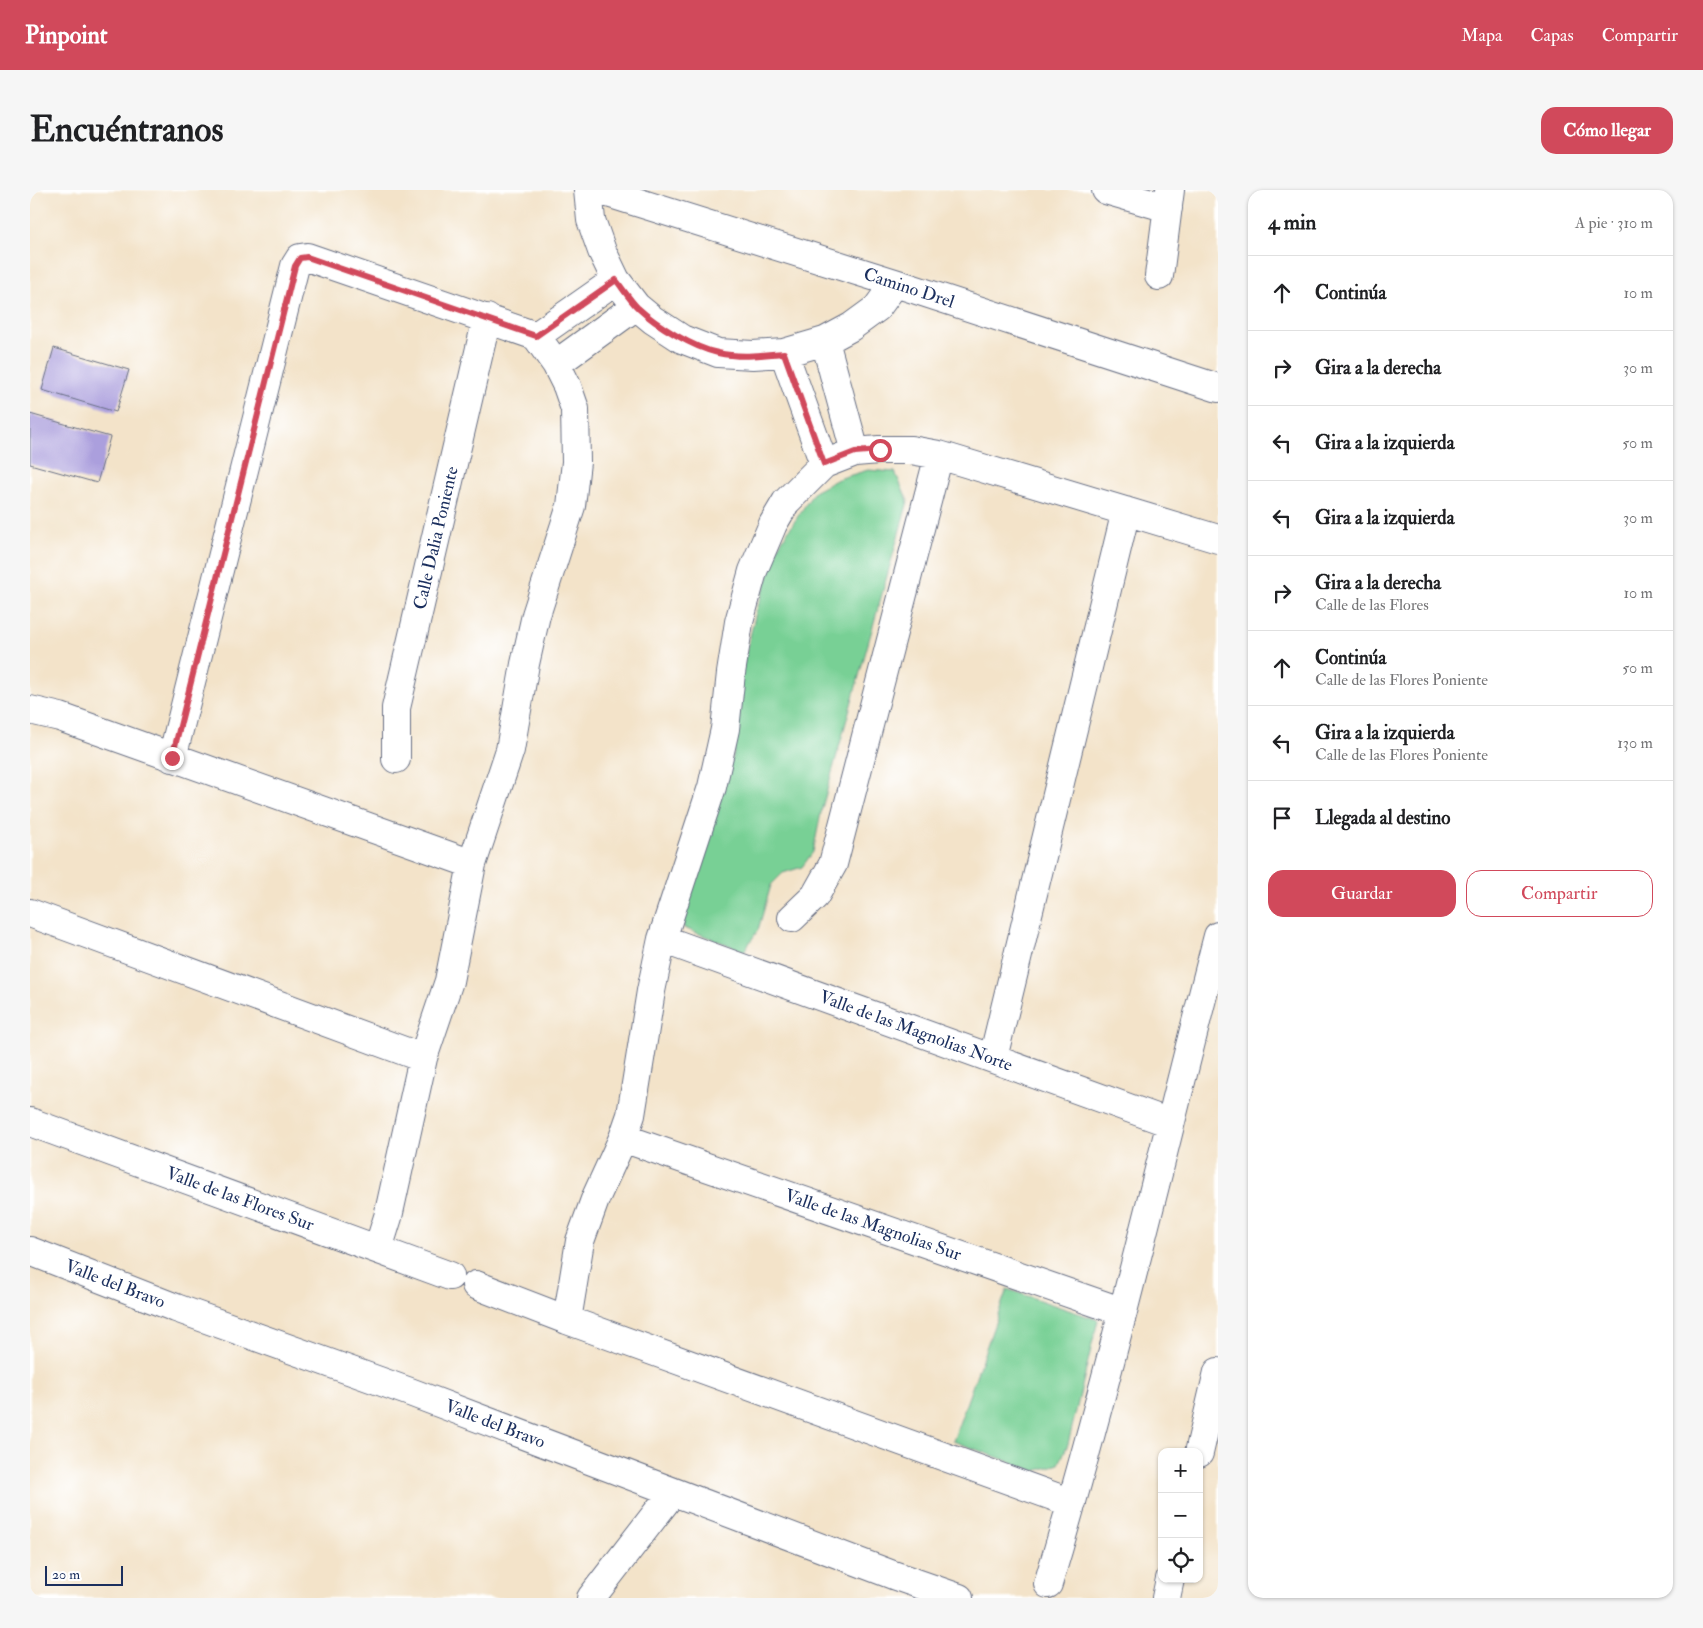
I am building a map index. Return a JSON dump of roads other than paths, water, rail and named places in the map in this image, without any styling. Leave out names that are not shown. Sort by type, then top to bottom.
[{"type":"street","points":[[588,190],[592,220],[602,251],[616,280],[636,306],[682,339],[718,353],[753,355],[784,353],[825,341],[851,327],[877,308],[895,283]]},
{"type":"street","name":"Camino Drel","points":[[598,190],[895,283],[1218,388]]},
{"type":"street","points":[[1106,190],[1169,199],[1159,276]]},
{"type":"street","points":[[172,758],[298,260],[307,257],[536,336],[556,364],[567,386],[575,409],[576,462],[571,506],[536,615],[525,664],[510,750],[472,864],[449,981],[423,1058],[388,1217],[378,1250]]},
{"type":"street","points":[[536,336],[616,280]]},
{"type":"street","points":[[556,364],[636,306]]},
{"type":"street","name":"Calle Dalia Poniente","points":[[396,759],[396,708],[487,318]]},
{"type":"street","points":[[825,341],[855,452]]},
{"type":"street","points":[[784,353],[824,464]]},
{"type":"street","points":[[567,1320],[580,1241],[596,1197],[623,1138],[631,1115],[651,991],[662,939],[712,787],[725,729],[739,622],[753,571],[786,502],[824,464],[855,452],[910,450],[939,455],[1218,539]]},
{"type":"street","points":[[792,918],[815,896],[833,864],[939,455]]},
{"type":"street","points":[[993,1058],[1126,511]]},
{"type":"street","points":[[30,710],[60,717],[472,864]]},
{"type":"street","points":[[30,913],[423,1058]]},
{"type":"street","points":[[1048,1584],[1072,1503],[1123,1312],[1218,936]]},
{"type":"street","name":"Valle de las Magnolias Norte","points":[[662,939],[1170,1122]]},
{"type":"street","name":"Valle de las Flores Sur","points":[[30,1122],[450,1276]]},
{"type":"street","name":"Valle de las Magnolias Sur","points":[[623,1138],[1123,1312]]},
{"type":"street","name":"Valle del Bravo","points":[[30,1252],[176,1308],[410,1392],[893,1575],[959,1598]]},
{"type":"street","points":[[476,1285],[567,1320],[1072,1503]]},
{"type":"street","points":[[1200,1448],[1218,1372]]},
{"type":"street","points":[[591,1598],[673,1492]]},
{"type":"street","points":[[1166,1598],[1169,1583]]}]
